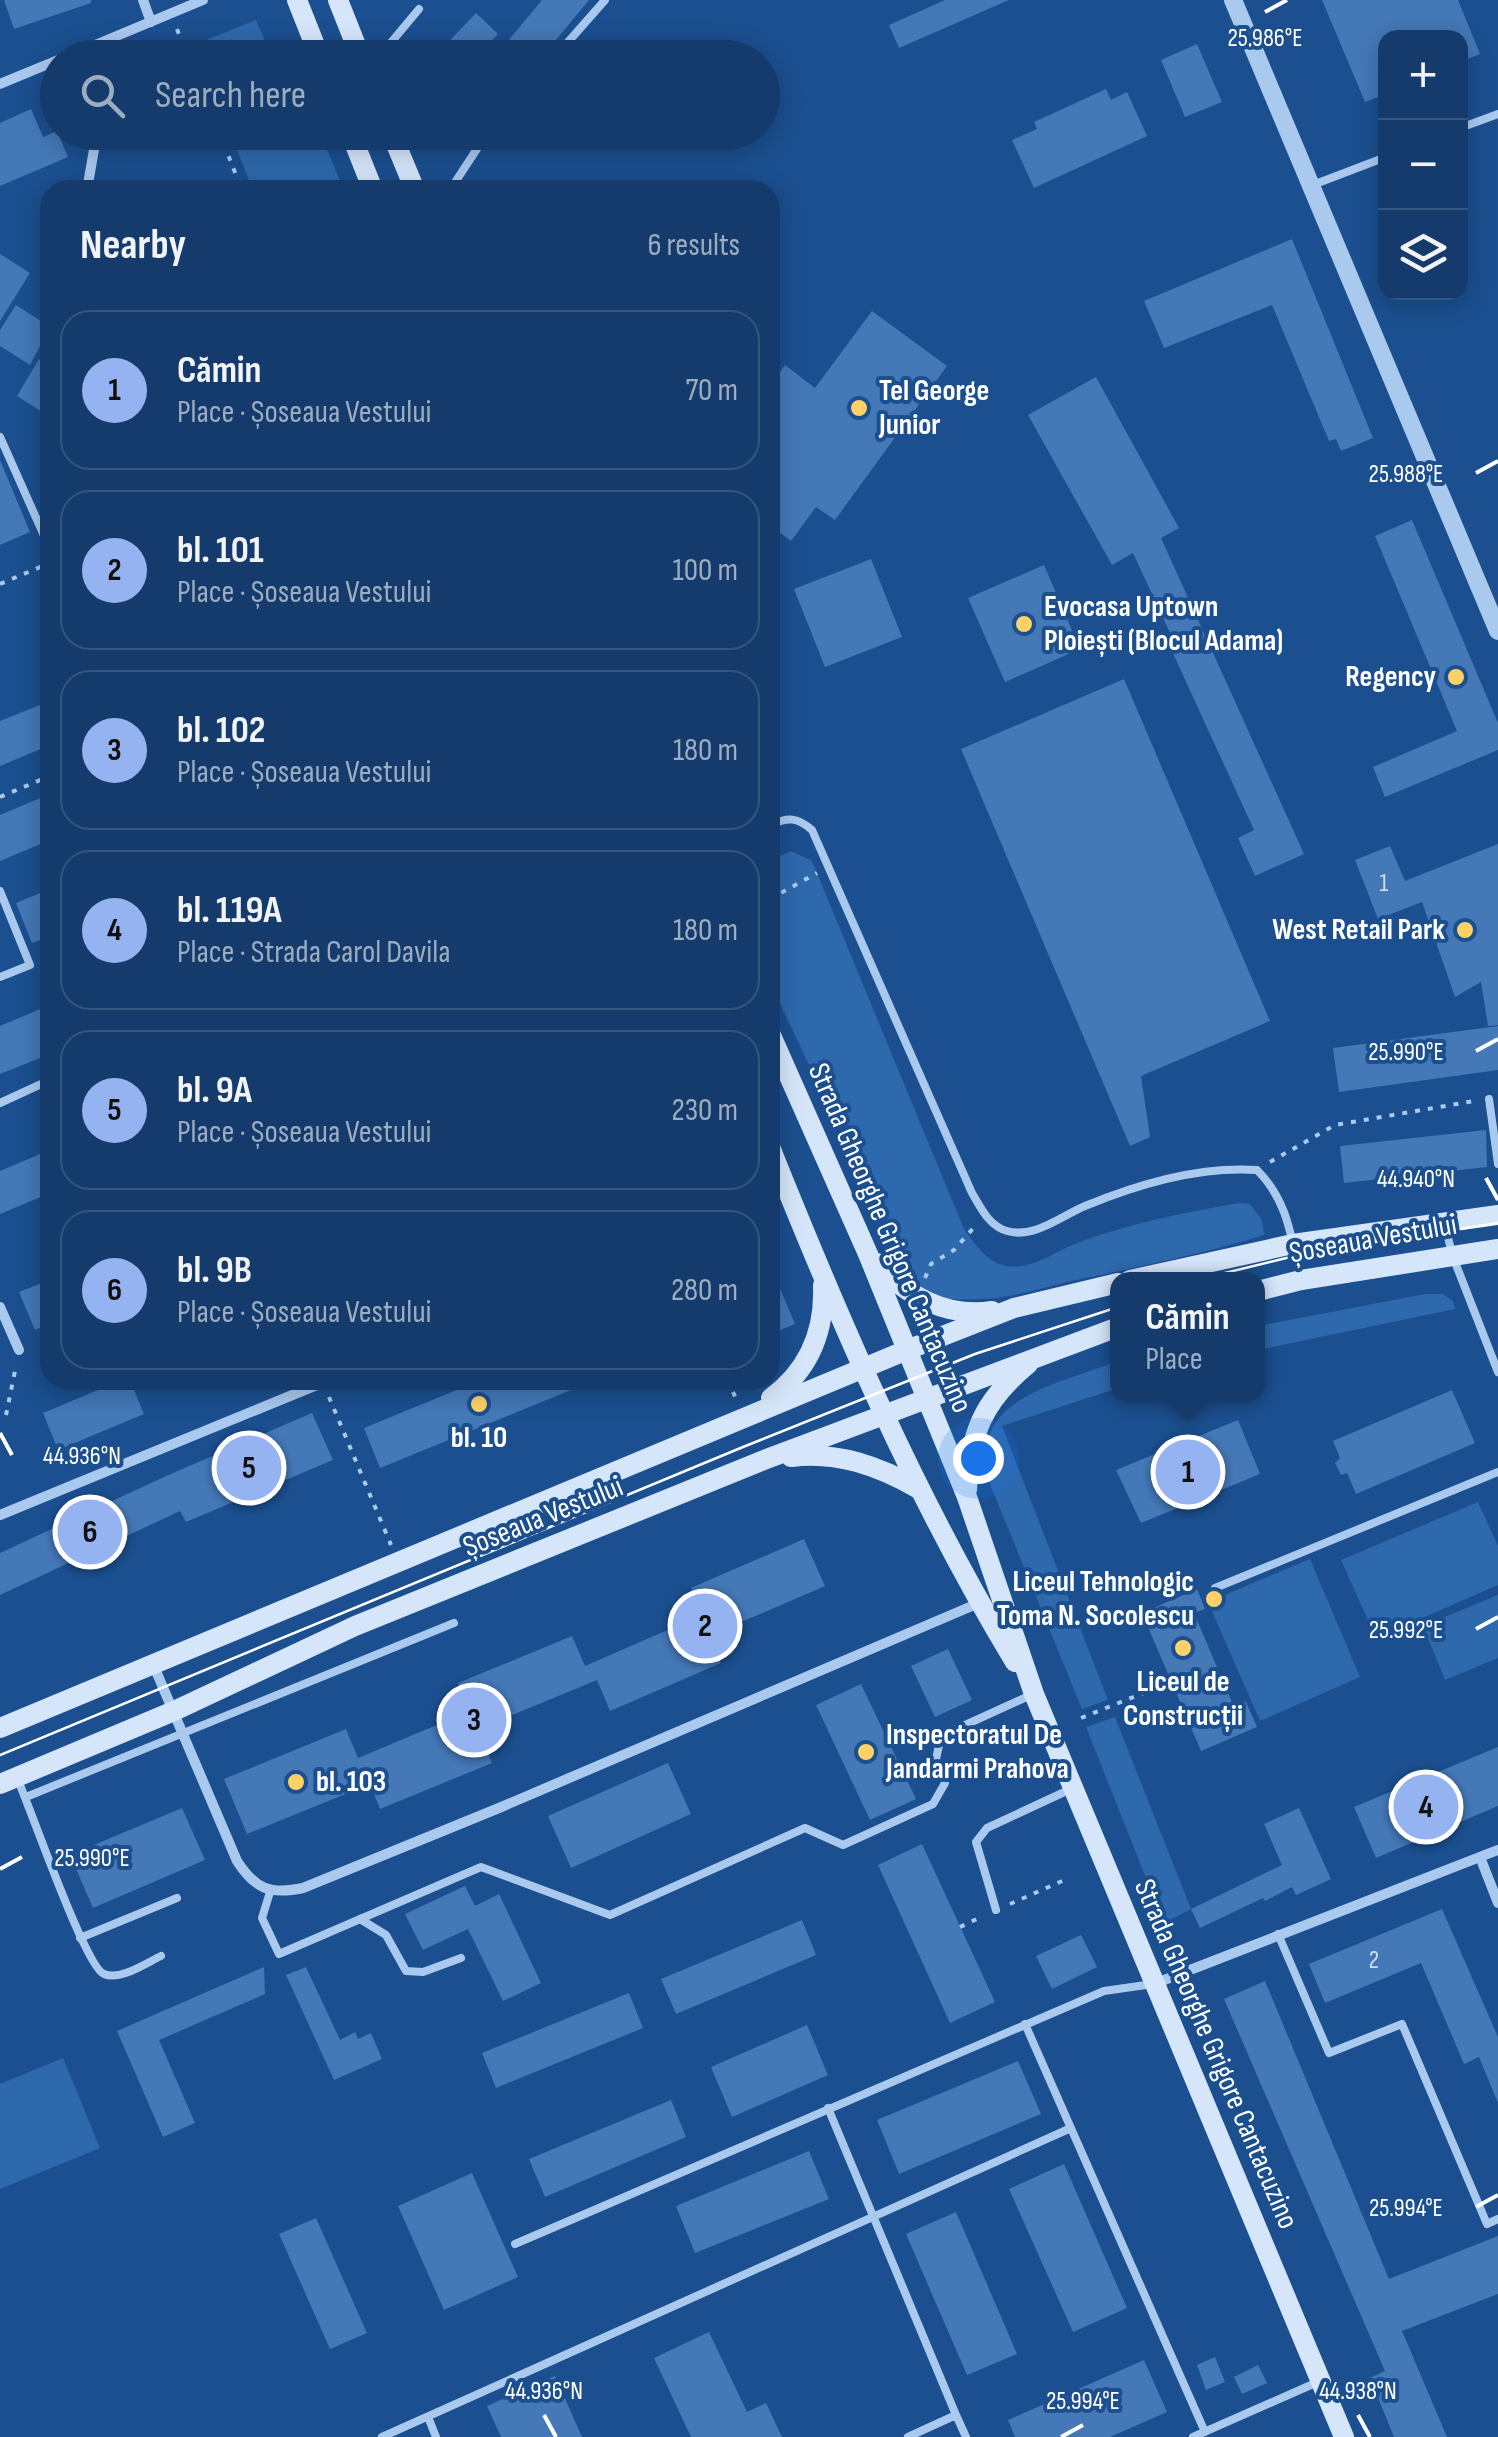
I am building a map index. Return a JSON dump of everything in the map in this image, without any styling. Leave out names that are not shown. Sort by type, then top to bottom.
[{"type":"main road","points":[[297,0],[313,40]]},
{"type":"main road","points":[[338,0],[354,40]]},
{"type":"main road","points":[[357,150],[369,180]]},
{"type":"main road","points":[[399,150],[412,180]]},
{"type":"main road","name":"Strada Gheorghe Grigore Cantacuzino","points":[[780,1056],[868,1254],[967,1497],[1034,1694],[1344,2437]]},
{"type":"main road","name":"Strada Gheorghe Grigore Cantacuzino","points":[[780,1172],[882,1416],[979,1603],[1034,1694]]},
{"type":"main road","name":"Șoseaua Vestului","points":[[1166,1272],[1293,1244],[1498,1215]]},
{"type":"main road","name":"Șoseaua Vestului","points":[[1265,1289],[1498,1249]]},
{"type":"main road","points":[[868,1254],[894,1282],[927,1302],[956,1310],[1014,1308]]},
{"type":"main road","points":[[748,1415],[783,1389],[809,1358],[824,1306],[822,1278]]},
{"type":"main road","name":"Șoseaua Vestului","points":[[0,1728],[907,1350],[1014,1308],[1110,1284]]},
{"type":"main road","name":"Șoseaua Vestului","points":[[8,1781],[355,1626],[764,1460],[1110,1330]]},
{"type":"main road","points":[[967,1497],[975,1429],[1010,1380],[1041,1354]]},
{"type":"main road","points":[[764,1460],[807,1455],[850,1459],[874,1466],[919,1489]]},
{"type":"street","points":[[142,0],[151,22]]},
{"type":"street","points":[[111,40],[203,0]]},
{"type":"street","points":[[1233,0],[1498,630]]},
{"type":"street","points":[[0,84],[40,68]]},
{"type":"street","points":[[89,180],[94,150]]},
{"type":"street","points":[[0,1306],[19,1350]]},
{"type":"street","points":[[0,1514],[304,1390]]},
{"type":"street","points":[[153,1664],[237,1861],[249,1880],[270,1892],[302,1888],[481,1816],[979,1603]]},
{"type":"street","points":[[1154,1984],[1498,1850]]},
{"type":"street","points":[[1480,1857],[1498,1903]]},
{"type":"lane","points":[[570,40],[606,0]]},
{"type":"lane","points":[[393,40],[419,10]]},
{"type":"lane","points":[[1468,125],[1498,114]]},
{"type":"lane","points":[[457,180],[476,150]]},
{"type":"lane","points":[[1310,186],[1378,160]]},
{"type":"lane","points":[[0,437],[40,526]]},
{"type":"lane","points":[[780,820],[800,820],[812,830],[972,1193],[993,1225],[1010,1232],[1030,1232],[1086,1206],[1144,1186],[1222,1167],[1257,1170],[1275,1188],[1301,1280]]},
{"type":"lane","points":[[0,891],[30,965],[0,978]]},
{"type":"lane","points":[[0,1103],[40,1085]]},
{"type":"lane","points":[[1489,1099],[1498,1164]]},
{"type":"lane","points":[[1445,1224],[1452,1256],[1498,1372]]},
{"type":"lane","points":[[1215,1588],[1498,1472]]},
{"type":"lane","points":[[26,1798],[454,1623]]},
{"type":"lane","points":[[270,1892],[262,1918],[279,1954],[481,1867],[610,1916],[804,1828],[842,1845],[933,1804],[945,1783],[936,1758],[941,1736],[1034,1694]]},
{"type":"lane","points":[[8,1781],[26,1798],[80,1938],[98,1972],[106,1976],[119,1974],[161,1956]]},
{"type":"lane","points":[[996,1910],[976,1842],[987,1828],[1073,1788]]},
{"type":"lane","points":[[80,1938],[177,1898]]},
{"type":"lane","points":[[360,1918],[386,1936],[406,1971],[423,1972],[461,1958]]},
{"type":"lane","points":[[1278,1934],[1329,2053],[1402,2024],[1487,2224],[1498,2220]]},
{"type":"lane","points":[[515,2244],[1104,1991],[1154,1984]]},
{"type":"lane","points":[[1025,2024],[1205,2432]]},
{"type":"lane","points":[[828,2108],[966,2437]]},
{"type":"lane","points":[[382,2437],[1071,2128]]},
{"type":"lane","points":[[1193,2437],[1320,2380]]},
{"type":"lane","points":[[908,2437],[956,2415]]},
{"type":"lane","points":[[428,2418],[436,2437]]},
{"type":"path","points":[[170,14],[181,40]]},
{"type":"path","points":[[226,150],[238,180]]},
{"type":"path","points":[[0,584],[40,567]]},
{"type":"path","points":[[0,797],[40,780]]},
{"type":"path","points":[[780,894],[830,866]]},
{"type":"path","points":[[1257,1170],[1335,1126],[1489,1099]]},
{"type":"path","points":[[927,1302],[926,1277],[931,1264],[954,1250],[986,1214]]},
{"type":"path","points":[[6,1416],[19,1350]]},
{"type":"path","points":[[330,1390],[398,1563]]},
{"type":"path","points":[[1082,1718],[1171,1682]]},
{"type":"path","points":[[960,1927],[1069,1878]]},
{"type":"shaded area","points":[[256,20],[265,40],[206,40]]},
{"type":"shaded area","points":[[237,150],[327,150],[340,180],[249,180]]},
{"type":"shaded area","points":[[791,851],[812,861],[964,1229],[986,1255],[1003,1265],[1022,1266],[1116,1230],[1239,1203],[1250,1204],[1262,1220],[1264,1235],[1015,1295],[967,1300],[922,1291],[899,1268],[889,1251],[855,1165],[834,1096],[828,1083],[808,1063],[780,1003],[780,856]]},
{"type":"shaded area","points":[[1425,1294],[1443,1294],[1453,1301],[1455,1309],[1265,1349],[1265,1325]]},
{"type":"shaded area","points":[[1110,1364],[1110,1391],[1002,1426],[1108,1700],[1082,1709],[992,1489],[986,1459],[990,1435],[1001,1416],[1042,1389]]},
{"type":"shaded area","points":[[1478,1502],[1498,1546],[1498,1585],[1376,1638],[1341,1560]]},
{"type":"shaded area","points":[[1310,1559],[1360,1677],[1260,1721],[1208,1602]]},
{"type":"shaded area","points":[[1498,1595],[1498,1658],[1445,1680],[1423,1626]]},
{"type":"shaded area","points":[[1115,1717],[1191,1909],[1164,1923],[1086,1727]]},
{"type":"shaded area","points":[[63,2058],[100,2148],[0,2189],[0,2084]]},
{"type":"building","points":[[4,0],[91,0],[91,3],[14,29]]},
{"type":"building","points":[[542,0],[589,0],[556,40],[509,40]]},
{"type":"building","points":[[945,0],[1009,0],[899,48],[889,25]]},
{"type":"building","points":[[1322,0],[1458,0],[1480,54],[1468,59],[1468,30],[1378,30],[1378,97],[1365,102]]},
{"type":"building","points":[[476,13],[498,34],[492,40],[450,40]]},
{"type":"building","points":[[1197,44],[1222,102],[1185,117],[1161,60]]},
{"type":"building","points":[[1106,89],[1111,100],[1127,92],[1147,136],[1034,188],[1012,140],[1037,129],[1034,122]]},
{"type":"building","points":[[31,109],[40,130],[40,150],[65,150],[68,157],[0,186],[0,123]]},
{"type":"building","points":[[1292,239],[1373,438],[1341,451],[1336,439],[1329,441],[1272,305],[1164,348],[1144,301]]},
{"type":"building","points":[[0,254],[30,273],[0,321]]},
{"type":"building","points":[[16,305],[40,321],[40,346],[30,365],[0,346],[0,330]]},
{"type":"building","name":"Tel George Junior","points":[[872,311],[947,366],[835,520],[816,507],[791,541],[780,533],[780,372],[785,365],[815,388]]},
{"type":"building","points":[[39,359],[40,411],[17,396]]},
{"type":"building","points":[[1096,377],[1179,528],[1161,538],[1304,854],[1255,876],[1238,838],[1254,830],[1171,649],[1176,646],[1133,553],[1112,565],[1028,415]]},
{"type":"building","points":[[0,460],[30,532],[0,545]]},
{"type":"building","name":"Regency","points":[[1412,520],[1498,723],[1498,750],[1385,797],[1373,767],[1457,731],[1375,536]]},
{"type":"building","points":[[871,559],[902,637],[825,667],[794,589]]},
{"type":"building","name":"Evocasa Uptown Ploiești (Blocul Adama)","points":[[1044,565],[1080,649],[1005,682],[968,598]]},
{"type":"building","points":[[1124,679],[1270,1021],[1141,1076],[1150,1137],[1130,1146],[961,749]]},
{"type":"building","points":[[40,705],[40,749],[0,766],[0,721]]},
{"type":"building","points":[[40,798],[40,844],[0,861],[0,815]]},
{"type":"building","name":"West Retail Park","points":[[1498,844],[1498,1025],[1488,1026],[1481,982],[1455,997],[1422,902],[1378,919],[1355,860],[1390,846],[1405,881]]},
{"type":"building","points":[[40,893],[40,940],[32,943],[16,903]]},
{"type":"building","points":[[40,1009],[40,1058],[0,1074],[0,1026]]},
{"type":"building","points":[[1498,1026],[1498,1070],[1339,1092],[1333,1048]]},
{"type":"building","points":[[1486,1130],[1487,1167],[1344,1183],[1340,1146]]},
{"type":"building","points":[[40,1154],[40,1197],[0,1214],[0,1171]]},
{"type":"building","points":[[40,1284],[40,1328],[35,1330],[19,1292]]},
{"type":"building","points":[[780,1289],[795,1324],[780,1330]]},
{"type":"building","points":[[98,1390],[134,1390],[144,1414],[58,1450],[43,1413]]},
{"type":"building","name":"bl. 10","points":[[457,1390],[571,1390],[380,1468],[364,1428]]},
{"type":"building","points":[[1452,1390],[1475,1443],[1356,1494],[1347,1473],[1341,1475],[1335,1463],[1340,1458],[1333,1441]]},
{"type":"building","points":[[312,1413],[333,1460],[186,1522],[180,1511],[0,1595],[0,1553]]},
{"type":"building","points":[[1238,1420],[1260,1474],[1141,1523],[1116,1470]]},
{"type":"building","points":[[804,1539],[825,1586],[709,1636],[721,1663],[610,1711],[597,1680],[478,1729],[492,1763],[380,1809],[370,1784],[247,1834],[224,1779],[346,1729],[358,1758],[470,1711],[458,1683],[572,1636],[585,1666],[702,1615],[691,1588]]},
{"type":"building","name":"Liceul de Construcții","points":[[1197,1589],[1205,1609],[1194,1613],[1234,1707],[1246,1702],[1257,1727],[1201,1751],[1142,1613]]},
{"type":"building","points":[[948,1649],[972,1700],[935,1717],[911,1666]]},
{"type":"building","name":"Inspectoratul De Jandarmi Prahova","points":[[861,1684],[916,1799],[870,1820],[816,1705]]},
{"type":"building","points":[[1498,1747],[1498,1806],[1376,1858],[1354,1807]]},
{"type":"building","points":[[668,1763],[691,1814],[571,1868],[548,1816]]},
{"type":"building","points":[[182,1808],[205,1860],[93,1908],[70,1855]]},
{"type":"building","points":[[1299,1808],[1331,1879],[1296,1895],[1292,1887],[1200,1928],[1191,1909],[1282,1865],[1264,1824]]},
{"type":"building","points":[[922,1844],[995,2002],[950,2023],[878,1865]]},
{"type":"building","points":[[465,1886],[475,1906],[499,1894],[541,1983],[503,2001],[468,1929],[423,1950],[405,1914]]},
{"type":"building","points":[[1442,1909],[1498,2037],[1498,2103],[1479,2057],[1464,2064],[1421,1963],[1325,2003],[1309,1964]]},
{"type":"building","points":[[802,1920],[816,1955],[676,2014],[661,1979]]},
{"type":"building","points":[[1081,1935],[1097,1967],[1052,1989],[1036,1956]]},
{"type":"building","points":[[264,1967],[265,1994],[159,2040],[195,2123],[163,2137],[117,2031]]},
{"type":"building","points":[[306,1967],[340,2040],[355,2032],[358,2039],[371,2033],[382,2059],[334,2080],[286,1975]]},
{"type":"building","points":[[1265,1981],[1389,2279],[1498,2236],[1498,2294],[1402,2331],[1447,2437],[1394,2437],[1370,2378],[1385,2371],[1224,1999]]},
{"type":"building","points":[[629,1993],[643,2028],[496,2088],[482,2053]]},
{"type":"building","points":[[807,2025],[828,2075],[732,2117],[711,2067]]},
{"type":"building","points":[[1018,2061],[1041,2114],[899,2174],[877,2120]]},
{"type":"building","points":[[671,2100],[686,2137],[545,2197],[529,2159]]},
{"type":"building","points":[[809,2151],[829,2199],[695,2253],[676,2206]]},
{"type":"building","points":[[1064,2164],[1127,2308],[1073,2332],[1009,2189]]},
{"type":"building","points":[[472,2173],[518,2277],[444,2310],[398,2206]]},
{"type":"building","points":[[956,2212],[1017,2354],[967,2375],[906,2234]]},
{"type":"building","points":[[316,2218],[367,2333],[330,2349],[279,2234]]},
{"type":"building","points":[[709,2332],[747,2412],[766,2403],[782,2437],[691,2437],[654,2358]]},
{"type":"building","points":[[1215,2357],[1225,2382],[1206,2390],[1197,2365]]},
{"type":"building","points":[[1144,2360],[1167,2412],[1110,2437],[1015,2437],[1008,2420]]},
{"type":"building","points":[[1258,2365],[1267,2383],[1242,2394],[1234,2377]]},
{"type":"building","points":[[555,2376],[582,2437],[501,2437],[487,2406]]},
{"type":"tram line","points":[[1229,1272],[1311,1252],[1498,1223]]},
{"type":"tram line","points":[[0,1755],[743,1447],[975,1354],[1110,1310]]},
{"type":"place","name":"Tel George Junior","points":[[859,408]]},
{"type":"place","name":"Evocasa Uptown Ploiești (Blocul Adama)","points":[[1024,624]]},
{"type":"place","name":"Regency","points":[[1456,677]]},
{"type":"place","name":"West Retail Park","points":[[1465,930]]},
{"type":"place","name":"bl. 10","points":[[479,1404]]},
{"type":"place","name":"bl. 9A","points":[[249,1468]]},
{"type":"place","name":"Cămin","points":[[1188,1472]]},
{"type":"place","name":"bl. 9B","points":[[90,1532]]},
{"type":"place","name":"Liceul Tehnologic Toma N. Socolescu","points":[[1214,1599]]},
{"type":"place","name":"bl. 101","points":[[705,1626]]},
{"type":"place","name":"Liceul de Construcții","points":[[1183,1648]]},
{"type":"place","name":"bl. 102","points":[[474,1720]]},
{"type":"place","name":"Inspectoratul De Jandarmi Prahova","points":[[866,1752]]},
{"type":"place","name":"bl. 103","points":[[296,1782]]},
{"type":"place","name":"bl. 119A","points":[[1426,1807]]}]
